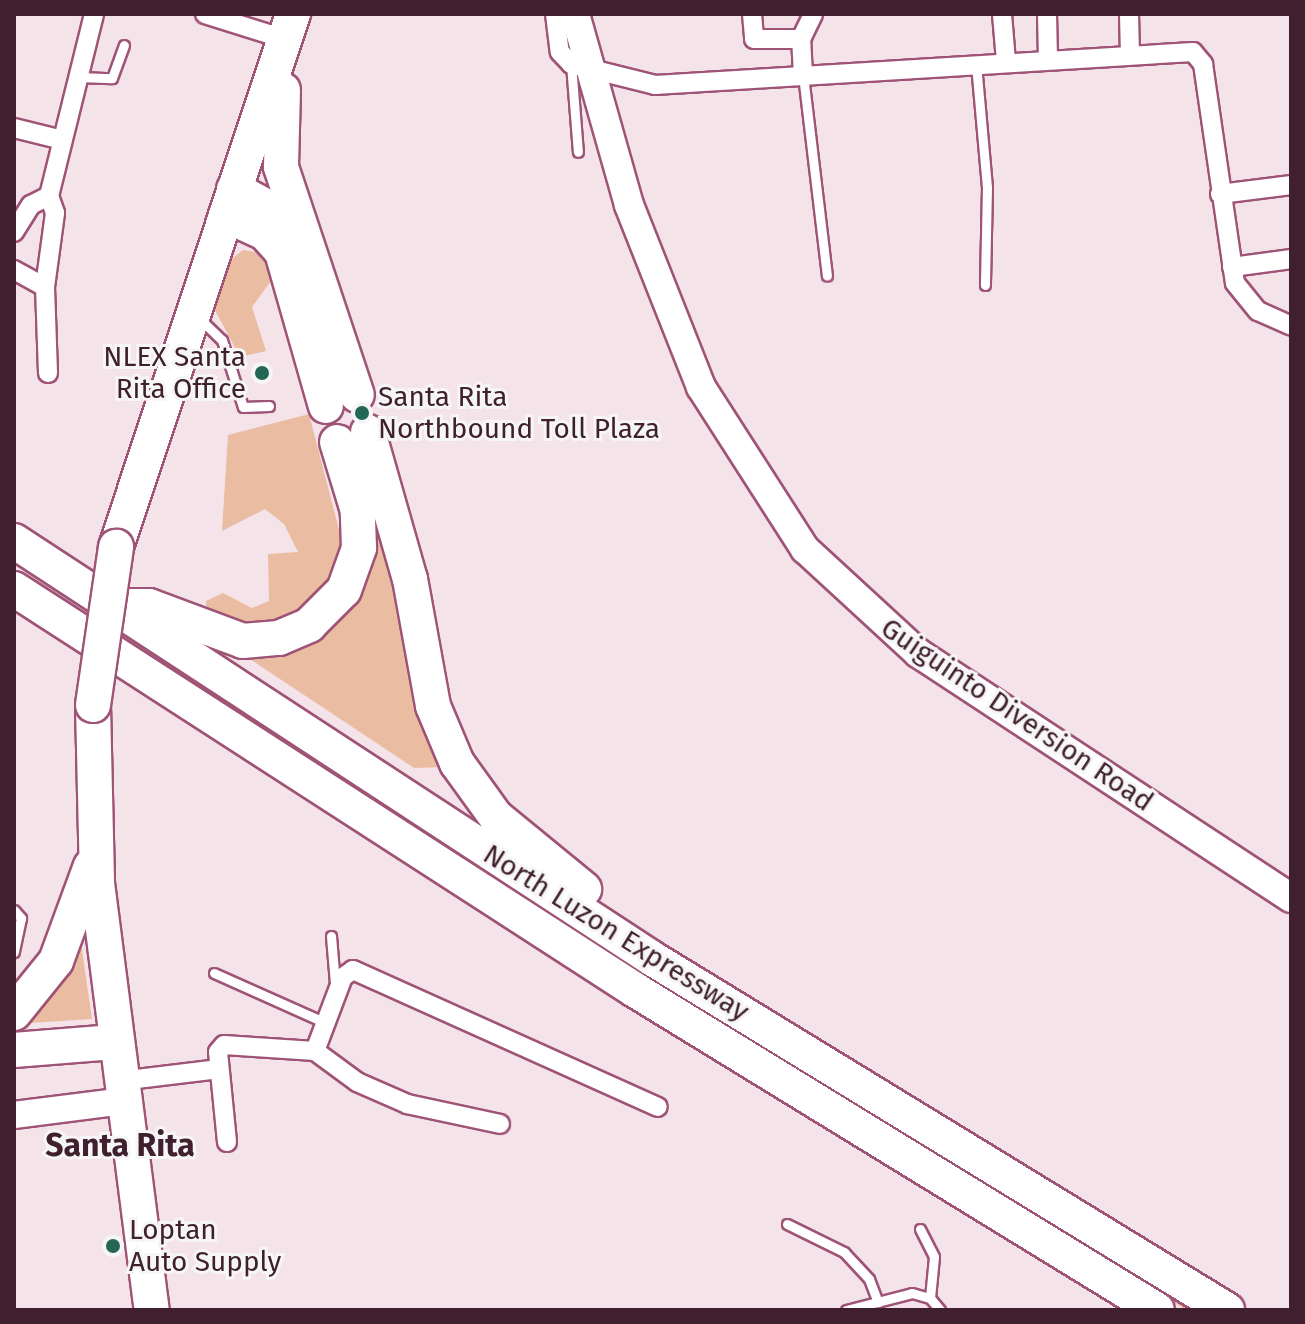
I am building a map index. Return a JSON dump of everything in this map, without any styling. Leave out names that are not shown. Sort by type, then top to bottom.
[{"type":"highway","points":[[230,202],[282,252],[341,400],[306,246],[279,156],[286,34]]},
{"type":"highway","points":[[152,1310],[114,1036],[94,854],[93,705],[116,547],[286,34]]},
{"type":"highway","points":[[230,202],[273,210],[306,246]]},
{"type":"highway","points":[[110,606],[149,606],[243,641],[279,638],[309,625],[344,590],[359,548],[353,437],[410,579],[433,706],[457,763],[496,817],[674,953],[695,985]]},
{"type":"highway","name":"North Luzon Expressway","points":[[14,541],[695,985],[1227,1310]]},
{"type":"highway","name":"North Luzon Expressway","points":[[14,589],[108,654],[1157,1310]]},
{"type":"highway","points":[[14,616],[77,651],[108,654]]},
{"type":"highway","points":[[14,1013],[56,961],[94,854]]},
{"type":"highway","points":[[14,1033],[114,1036]]},
{"type":"highway","points":[[14,1050],[114,1036]]},
{"type":"main road","name":"Guiguinto Diversion Road","points":[[575,14],[582,68],[629,205],[701,387],[805,549],[918,653],[1291,898]]},
{"type":"main road","points":[[14,1115],[122,1091]]},
{"type":"street","points":[[48,373],[45,287],[55,213],[49,196],[94,14]]},
{"type":"street","points":[[205,14],[286,34]]},
{"type":"street","points":[[555,14],[560,52],[582,68],[655,85],[1193,52],[1203,64],[1232,267],[1241,293],[1258,311],[1291,326]]},
{"type":"street","points":[[752,14],[754,39],[801,39]]},
{"type":"street","points":[[803,75],[801,39],[813,14]]},
{"type":"street","points":[[1002,14],[1006,62]]},
{"type":"street","points":[[1047,14],[1048,59]]},
{"type":"street","points":[[1129,14],[1130,54]]},
{"type":"street","points":[[14,128],[62,140]]},
{"type":"street","points":[[1220,194],[1291,185]]},
{"type":"street","points":[[14,232],[31,205],[49,196]]},
{"type":"street","points":[[1232,267],[1291,259]]},
{"type":"street","points":[[14,270],[45,287]]},
{"type":"street","points":[[315,1051],[337,995],[353,970],[658,1107]]},
{"type":"street","points":[[227,1142],[219,1069],[224,1045],[315,1051],[357,1082],[407,1104],[500,1124]]},
{"type":"street","points":[[122,1091],[219,1069]]},
{"type":"lane","points":[[78,77],[112,78],[124,45]]},
{"type":"lane","points":[[976,64],[987,187],[985,285]]},
{"type":"lane","points":[[578,152],[582,68]]},
{"type":"lane","points":[[803,75],[827,276]]},
{"type":"lane","points":[[192,313],[222,340],[243,407],[269,406]]},
{"type":"lane","points":[[14,910],[21,918],[14,952]]},
{"type":"lane","points":[[331,936],[337,995]]},
{"type":"lane","points":[[214,973],[326,1023]]},
{"type":"lane","points":[[787,1224],[844,1252],[869,1279],[878,1302]]},
{"type":"lane","points":[[920,1229],[934,1257],[930,1298]]},
{"type":"lane","points":[[846,1310],[912,1293],[930,1298],[940,1310]]},
{"type":"shaded area","points":[[243,250],[262,253],[276,274],[252,307],[266,351],[240,357],[210,301],[220,268]]},
{"type":"shaded area","points":[[309,414],[344,549],[337,583],[296,618],[245,629],[207,614],[206,601],[223,593],[252,608],[269,601],[268,554],[298,552],[284,524],[265,509],[222,531],[228,435]]},
{"type":"shaded area","points":[[373,513],[376,513],[446,767],[414,768],[244,655],[302,639]]},
{"type":"shaded area","points":[[128,627],[1221,1310],[1186,1310],[750,1042],[126,643]]},
{"type":"shaded area","points":[[78,923],[92,1019],[14,1024]]},
{"type":"place","name":"NLEX Santa Rita Office","points":[[262,373]]},
{"type":"place","name":"Santa Rita Northbound Toll Plaza","points":[[362,413]]},
{"type":"place","name":"Loptan Auto Supply","points":[[113,1246]]},
{"type":"district","name":"Santa Rita","points":[[120,1145]]}]
